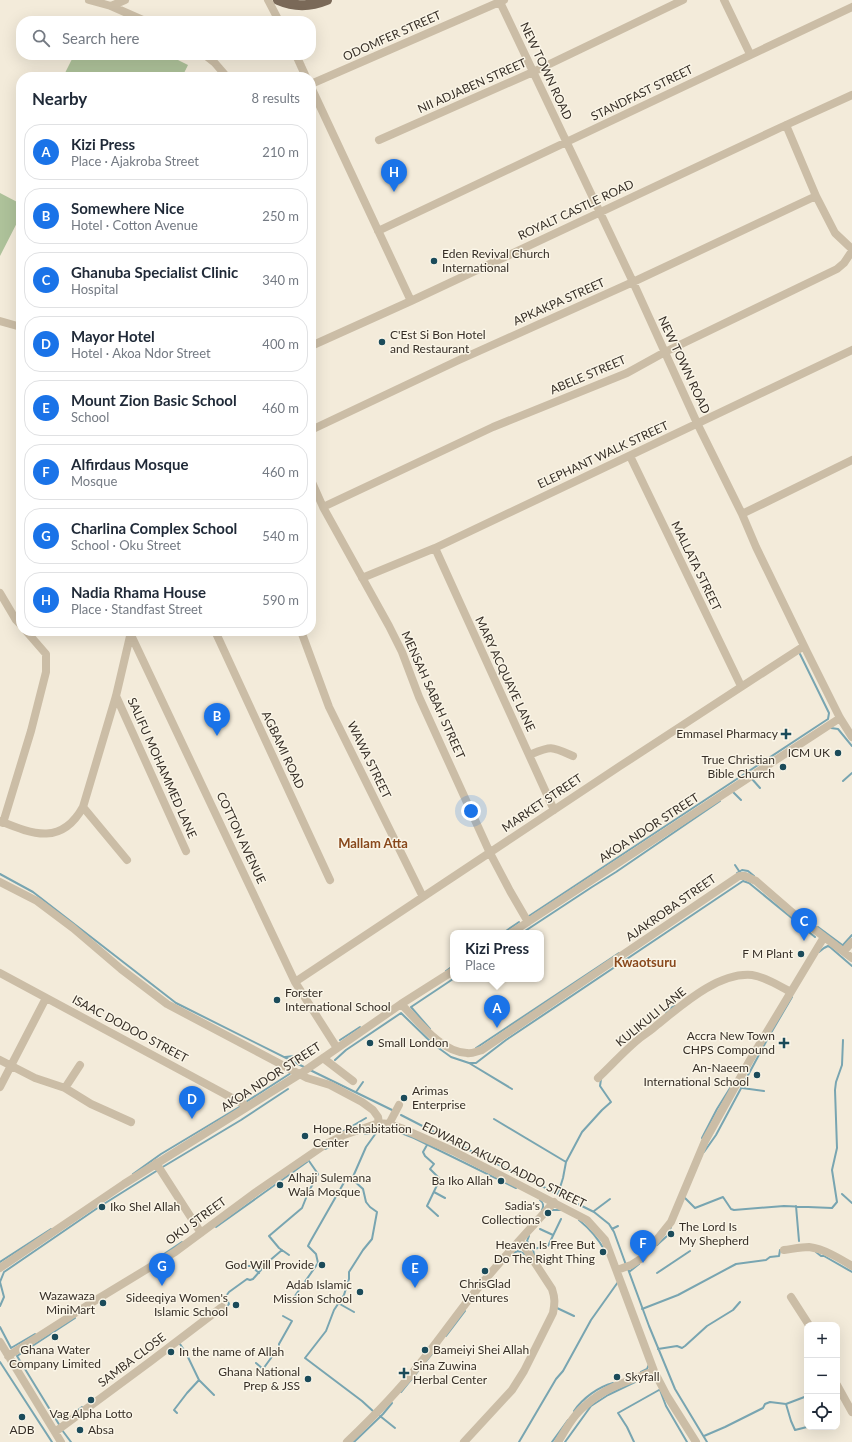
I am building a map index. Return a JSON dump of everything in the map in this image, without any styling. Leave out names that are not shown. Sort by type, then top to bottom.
[{"type":"main road","points":[[278,0],[295,6],[313,5],[327,0]]},
{"type":"street","points":[[89,0],[111,6],[134,16]]},
{"type":"street","points":[[111,6],[125,0]]},
{"type":"street","points":[[268,0],[276,16]]},
{"type":"street","name":"NII ADJABEN STREET","points":[[378,140],[533,72],[683,0]]},
{"type":"street","points":[[724,0],[750,54]]},
{"type":"street","name":"NEW TOWN ROAD","points":[[501,1],[566,143],[633,282],[697,423],[742,514],[756,547],[840,718],[852,736]]},
{"type":"street","name":"ODOMFER STREET","points":[[316,83],[501,1]]},
{"type":"street","name":"STANDFAST STREET","points":[[378,230],[566,143],[750,54],[852,7]]},
{"type":"street","points":[[211,60],[223,72]]},
{"type":"street","points":[[298,60],[304,72]]},
{"type":"street","name":"ROYALT CASTLE ROAD","points":[[316,344],[411,301],[852,95]]},
{"type":"street","points":[[316,96],[411,301]]},
{"type":"street","points":[[786,125],[816,196],[835,233],[852,250]]},
{"type":"street","name":"APKAKPA STREET","points":[[316,428],[459,360],[633,282],[816,196]]},
{"type":"street","name":"ABELE STREET","points":[[324,507],[493,427],[627,373],[665,352],[837,269],[844,263],[852,250]]},
{"type":"street","points":[[0,321],[16,326]]},
{"type":"street","name":"ELEPHANT WALK STREET","points":[[362,578],[435,548],[852,350]]},
{"type":"street","name":"MALLATA STREET","points":[[630,456],[741,686]]},
{"type":"street","points":[[742,514],[852,460]]},
{"type":"street","name":"MENSAH SABAH STREET","points":[[316,490],[402,652],[419,697],[490,853],[528,922]]},
{"type":"street","name":"MARY ACQUAYE LANE","points":[[435,548],[554,810]]},
{"type":"street","points":[[0,593],[16,620]]},
{"type":"street","points":[[30,636],[46,654],[46,672],[31,731],[2,822],[34,833],[50,834],[66,828],[73,823],[83,807],[116,696],[129,636]]},
{"type":"street","name":"COTTON AVENUE","points":[[132,636],[295,982],[337,1048]]},
{"type":"street","name":"AGBAMI ROAD","points":[[217,636],[330,880]]},
{"type":"street","name":"WAWA STREET","points":[[303,636],[330,707],[423,897]]},
{"type":"street","name":"MARKET STREET","points":[[295,982],[741,686],[804,646]]},
{"type":"street","name":"SALIFU MOHAMMED LANE","points":[[116,696],[186,851]]},
{"type":"street","name":"AKOA NDOR STREET","points":[[516,930],[840,718]]},
{"type":"street","points":[[529,754],[548,747],[556,748],[573,756]]},
{"type":"street","points":[[83,807],[127,860]]},
{"type":"street","name":"AJAKROBA STREET","points":[[402,1004],[446,1047],[457,1052],[467,1054],[482,1050],[739,876],[745,876],[756,881],[852,958]]},
{"type":"street","points":[[0,882],[37,901],[167,1004],[310,1080],[330,1085],[362,1102],[373,1110],[378,1117],[378,1123]]},
{"type":"street","points":[[624,1267],[642,1258],[671,1222],[705,1141],[750,1060],[824,937]]},
{"type":"street","points":[[844,951],[852,942]]},
{"type":"street","name":"ISAAC DODOO STREET","points":[[0,973],[248,1106]]},
{"type":"street","name":"AKOA NDOR STREET","points":[[0,1268],[124,1184],[300,1074],[450,973]]},
{"type":"street","name":"KULIKULI LANE","points":[[598,1078],[640,1038],[656,1027],[680,1006],[692,997],[718,982],[732,977],[750,975],[766,979],[791,992]]},
{"type":"street","points":[[0,1087],[46,998]]},
{"type":"street","points":[[0,1060],[35,1078],[65,1088],[91,1104],[131,1122]]},
{"type":"street","points":[[321,1060],[354,1081]]},
{"type":"street","points":[[65,1088],[80,1066]]},
{"type":"street","points":[[389,1124],[399,1105]]},
{"type":"street","name":"EDWARD AKUFO ADDO STREET","points":[[378,1123],[389,1124],[401,1128],[454,1152],[554,1202],[587,1220],[596,1228],[624,1267],[654,1370],[669,1401],[696,1442]]},
{"type":"street","name":"OKU STREET","points":[[8,1356],[175,1252],[256,1192],[326,1144],[344,1135],[378,1123]]},
{"type":"street","points":[[156,1164],[201,1233]]},
{"type":"street","points":[[347,1442],[378,1412],[401,1386],[471,1297],[554,1202]]},
{"type":"street","points":[[464,1442],[512,1390],[524,1371],[552,1313],[555,1303],[555,1296],[552,1289],[520,1240]]},
{"type":"street","points":[[784,1250],[808,1247],[815,1248],[852,1266]]},
{"type":"street","points":[[791,1297],[807,1322]]},
{"type":"street","name":"SAMBA CLOSE","points":[[54,1432],[222,1307]]},
{"type":"street","points":[[0,1342],[58,1441]]},
{"type":"street","points":[[558,1442],[584,1405],[604,1391],[654,1370]]},
{"type":"street","points":[[840,1390],[852,1412]]},
{"type":"green space","points":[[72,60],[178,60],[188,65],[184,72],[66,72]]},
{"type":"green space","points":[[0,193],[16,201],[16,225],[0,256]]},
{"type":"waterway","points":[[529,916],[828,719],[829,713],[800,654]]},
{"type":"waterway","points":[[831,728],[838,729],[852,746]]},
{"type":"waterway","points":[[843,781],[852,773]]},
{"type":"waterway","points":[[752,779],[760,788]]},
{"type":"waterway","points":[[733,792],[741,800]]},
{"type":"waterway","points":[[527,930],[616,872],[720,801]]},
{"type":"waterway","points":[[735,865],[739,871]]},
{"type":"waterway","points":[[737,873],[742,870],[748,871],[754,876]]},
{"type":"waterway","points":[[0,874],[33,892],[176,1003],[306,1068]]},
{"type":"waterway","points":[[469,1063],[476,1063],[506,1040],[743,881],[749,883],[815,937]]},
{"type":"waterway","points":[[507,930],[519,922]]},
{"type":"waterway","points":[[818,927],[845,947]]},
{"type":"waterway","points":[[843,945],[852,935]]},
{"type":"waterway","points":[[819,952],[828,946],[852,966]]},
{"type":"waterway","points":[[476,1048],[619,953]]},
{"type":"waterway","points":[[446,971],[450,968]]},
{"type":"waterway","points":[[430,1029],[411,1007],[450,981]]},
{"type":"waterway","points":[[704,1152],[716,1135],[768,1038],[792,997]]},
{"type":"waterway","points":[[666,1013],[667,1010],[675,1006]]},
{"type":"waterway","points":[[335,1060],[346,1050],[401,1013],[433,1044],[451,1057],[469,1063],[512,1089]]},
{"type":"waterway","points":[[340,1040],[360,1027]]},
{"type":"waterway","points":[[685,1198],[695,1208],[723,1197],[731,1209],[734,1210],[784,1206],[832,1208],[837,1202],[832,1170],[837,1148],[835,1090],[842,1065],[843,1040]]},
{"type":"waterway","points":[[285,1057],[304,1055]]},
{"type":"waterway","points":[[310,1070],[392,1110]]},
{"type":"waterway","points":[[246,1102],[291,1073]]},
{"type":"waterway","points":[[558,1194],[566,1162],[582,1132],[611,1102],[600,1086],[601,1079]]},
{"type":"waterway","points":[[356,1092],[363,1082]]},
{"type":"waterway","points":[[702,1138],[717,1109],[732,1085]]},
{"type":"waterway","points":[[742,1088],[764,1091]]},
{"type":"waterway","points":[[161,1168],[241,1120],[288,1089]]},
{"type":"waterway","points":[[133,1174],[161,1154],[241,1106]]},
{"type":"waterway","points":[[401,1115],[594,1212],[609,1224],[614,1232],[626,1265]]},
{"type":"waterway","points":[[342,1132],[366,1118]]},
{"type":"waterway","points":[[494,1119],[566,1162]]},
{"type":"waterway","points":[[365,1134],[389,1130],[396,1131],[414,1138],[516,1188]]},
{"type":"waterway","points":[[352,1179],[366,1147],[376,1133]]},
{"type":"waterway","points":[[325,1149],[336,1144]]},
{"type":"waterway","points":[[427,1145],[423,1152],[425,1156],[434,1164],[430,1169],[440,1179],[427,1206],[438,1216]]},
{"type":"waterway","points":[[289,1255],[279,1248],[269,1236],[302,1208],[318,1174],[309,1161]]},
{"type":"waterway","points":[[216,1227],[307,1162]]},
{"type":"waterway","points":[[0,1306],[4,1297],[0,1282],[4,1272],[99,1207],[158,1170]]},
{"type":"waterway","points":[[290,1303],[318,1263],[316,1254],[308,1246],[346,1179],[352,1179],[363,1189],[366,1202],[377,1212],[372,1239],[349,1272],[349,1279],[344,1295],[334,1310],[326,1331],[305,1358],[362,1401],[374,1412]]},
{"type":"waterway","points":[[434,1192],[445,1198]]},
{"type":"waterway","points":[[842,1194],[852,1203]]},
{"type":"waterway","points":[[594,1211],[610,1199]]},
{"type":"waterway","points":[[540,1200],[543,1204],[542,1210]]},
{"type":"waterway","points":[[796,1206],[799,1241]]},
{"type":"waterway","points":[[552,1210],[561,1210]]},
{"type":"waterway","points":[[533,1249],[548,1246],[561,1219]]},
{"type":"waterway","points":[[579,1220],[594,1234],[605,1251]]},
{"type":"waterway","points":[[612,1229],[618,1226]]},
{"type":"waterway","points":[[657,1245],[667,1236],[671,1227]]},
{"type":"waterway","points":[[0,1262],[51,1229]]},
{"type":"waterway","points":[[540,1229],[553,1235]]},
{"type":"waterway","points":[[529,1236],[527,1241],[533,1249],[534,1255]]},
{"type":"waterway","points":[[164,1254],[182,1242]]},
{"type":"waterway","points":[[225,1309],[229,1304],[226,1296],[229,1292],[247,1279],[253,1279],[268,1262],[282,1250]]},
{"type":"waterway","points":[[642,1309],[678,1295],[736,1264],[766,1260],[770,1257],[779,1256],[780,1250]]},
{"type":"waterway","points":[[513,1253],[518,1251],[525,1254]]},
{"type":"waterway","points":[[657,1273],[690,1251]]},
{"type":"waterway","points":[[816,1252],[852,1272]]},
{"type":"waterway","points":[[629,1272],[639,1264]]},
{"type":"waterway","points":[[236,1266],[251,1266],[259,1273]]},
{"type":"waterway","points":[[628,1269],[649,1326],[675,1389],[707,1442]]},
{"type":"waterway","points":[[519,1442],[556,1379],[563,1371],[591,1320],[618,1282]]},
{"type":"waterway","points":[[658,1349],[677,1346],[682,1348],[707,1326],[733,1310],[740,1302]]},
{"type":"waterway","points":[[338,1303],[354,1312]]},
{"type":"waterway","points":[[557,1308],[574,1316]]},
{"type":"waterway","points":[[446,1336],[465,1311]]},
{"type":"waterway","points":[[256,1363],[263,1369],[279,1347],[279,1344],[292,1321],[283,1316]]},
{"type":"waterway","points":[[60,1426],[17,1356],[75,1318]]},
{"type":"waterway","points":[[0,1327],[11,1348],[35,1334]]},
{"type":"waterway","points":[[180,1344],[199,1380],[214,1395]]},
{"type":"waterway","points":[[401,1392],[435,1350]]},
{"type":"waterway","points":[[0,1362],[52,1442]]},
{"type":"waterway","points":[[641,1372],[647,1369],[649,1364]]},
{"type":"waterway","points":[[646,1378],[655,1381]]},
{"type":"waterway","points":[[177,1413],[174,1410],[199,1380]]},
{"type":"waterway","points":[[565,1442],[591,1406],[608,1395],[635,1382]]},
{"type":"waterway","points":[[574,1411],[591,1394],[602,1387],[613,1383]]},
{"type":"waterway","points":[[634,1442],[618,1413],[659,1390]]},
{"type":"waterway","points":[[660,1390],[666,1406],[687,1442]]},
{"type":"waterway","points":[[704,1436],[763,1408],[765,1404],[770,1402],[786,1404],[804,1397]]},
{"type":"waterway","points":[[354,1442],[383,1414],[392,1403]]},
{"type":"waterway","points":[[786,1404],[795,1430],[804,1428]]},
{"type":"waterway","points":[[74,1413],[82,1407]]},
{"type":"waterway","points":[[380,1416],[395,1428]]},
{"type":"waterway","points":[[552,1442],[568,1420]]},
{"type":"waterway","points":[[62,1430],[71,1442]]},
{"type":"place","name":"Nadia Rhama House","points":[[394,192]]},
{"type":"place","name":"Eden Revival Church International","points":[[434,261]]},
{"type":"place","name":"C'Est Si Bon Hotel and Restaurant","points":[[382,342]]},
{"type":"place","name":"Emmasel Pharmacy","points":[[786,734]]},
{"type":"place","name":"Somewhere Nice","points":[[217,736]]},
{"type":"place","name":"ICM UK","points":[[838,753]]},
{"type":"place","name":"True Christian Bible Church","points":[[783,767]]},
{"type":"place","name":"Ghanuba Specialist Clinic","points":[[804,941]]},
{"type":"place","name":"F M Plant","points":[[801,954]]},
{"type":"place","name":"Forster International School","points":[[277,1000]]},
{"type":"place","name":"Kizi Press","points":[[497,1028]]},
{"type":"place","name":"Small London","points":[[370,1043]]},
{"type":"place","name":"Accra New Town CHPS Compound","points":[[784,1043]]},
{"type":"place","name":"An-Naeem International School","points":[[757,1075]]},
{"type":"place","name":"Arimas Enterprise","points":[[404,1098]]},
{"type":"place","name":"Mayor Hotel","points":[[192,1119]]},
{"type":"place","name":"Hope Rehabitation Center","points":[[305,1136]]},
{"type":"place","name":"Ba Iko Allah","points":[[501,1181]]},
{"type":"place","name":"Alhaji Sulemana Wala Mosque","points":[[280,1185]]},
{"type":"place","name":"Iko Shel Allah","points":[[102,1207]]},
{"type":"place","name":"Sadia's Collections","points":[[548,1213]]},
{"type":"place","name":"The Lord Is My Shepherd","points":[[671,1234]]},
{"type":"place","name":"Heaven Is Free But Do The Right Thing","points":[[603,1252]]},
{"type":"place","name":"Alfirdaus Mosque","points":[[643,1263]]},
{"type":"place","name":"God Will Provide","points":[[322,1265]]},
{"type":"place","name":"ChrisGlad Ventures","points":[[485,1271]]},
{"type":"place","name":"Charlina Complex School","points":[[162,1286]]},
{"type":"place","name":"Mount Zion Basic School","points":[[415,1288]]},
{"type":"place","name":"Adab Islamic Mission School","points":[[360,1292]]},
{"type":"place","name":"Wazawaza MiniMart","points":[[103,1303]]},
{"type":"place","name":"Sideeqiya Women's Islamic School","points":[[236,1305]]},
{"type":"place","name":"Ghana Water Company Limited","points":[[55,1337]]},
{"type":"place","name":"Bameiyi Shei Allah","points":[[425,1350]]},
{"type":"place","name":"In the name of Allah","points":[[171,1352]]},
{"type":"place","name":"Sina Zuwina Herbal Center","points":[[404,1373]]},
{"type":"place","name":"Skyfall","points":[[617,1377]]},
{"type":"place","name":"Ghana National Prep & JSS","points":[[308,1379]]},
{"type":"place","name":"Vag Alpha Lotto","points":[[91,1400]]},
{"type":"place","name":"ADB","points":[[22,1417]]},
{"type":"place","name":"Absa","points":[[80,1430]]},
{"type":"district","name":"Mallam Atta","points":[[373,843]]},
{"type":"district","name":"Kwaotsuru","points":[[645,962]]}]
